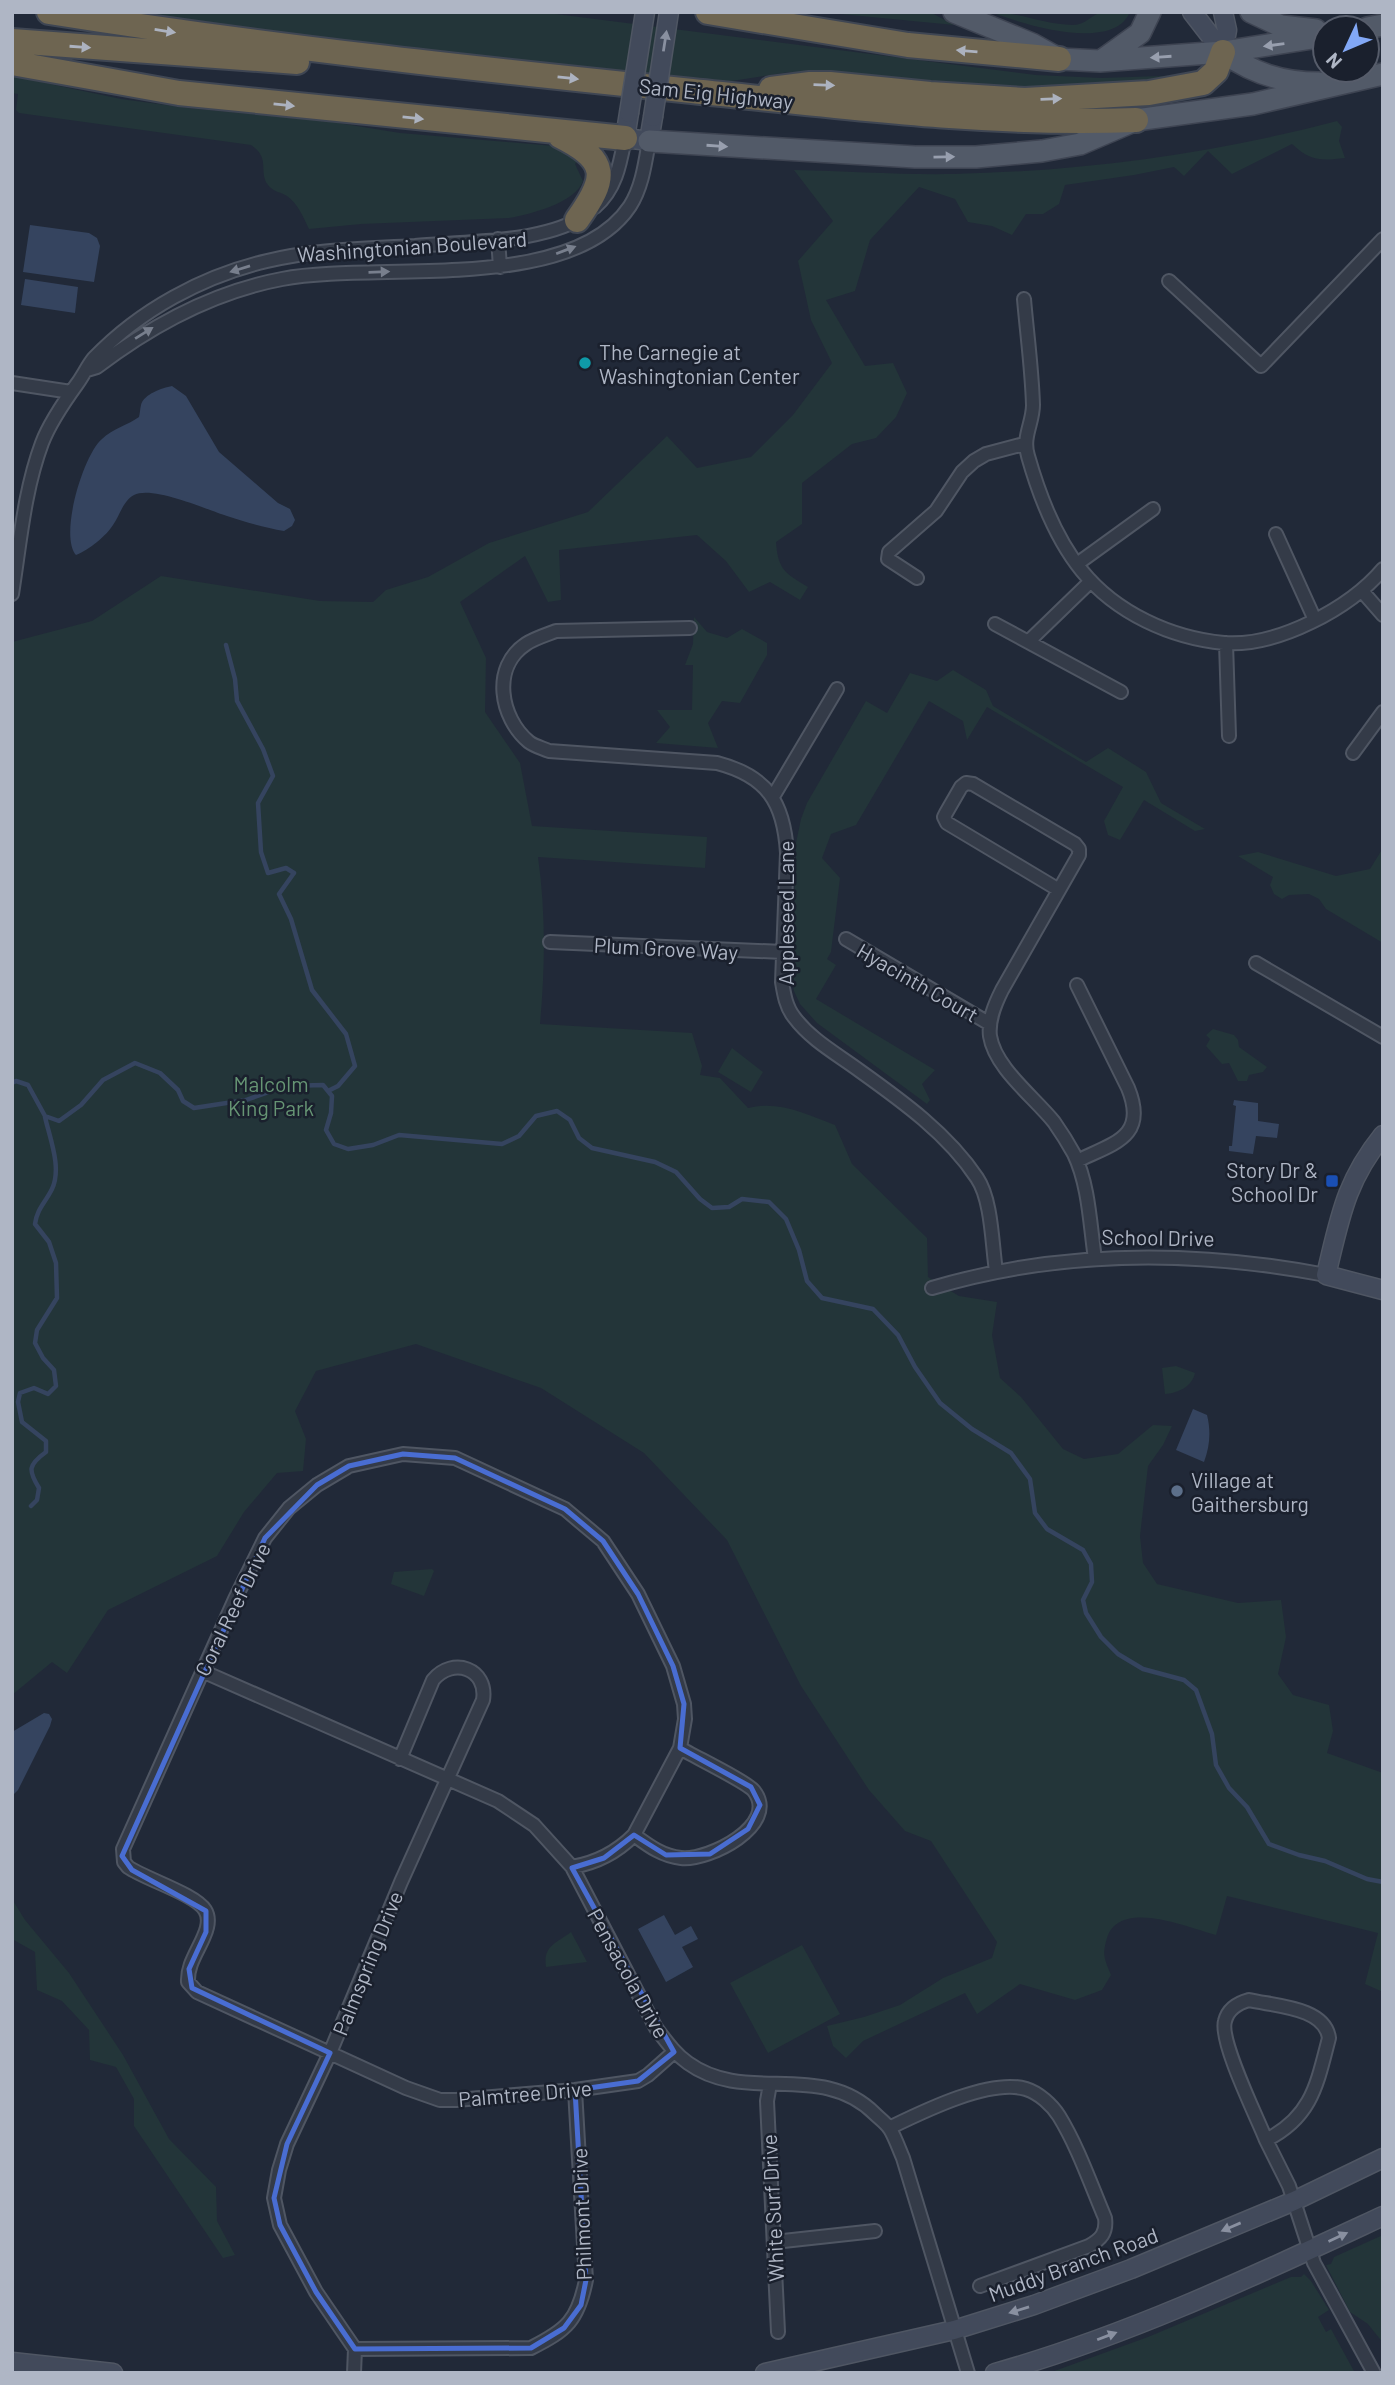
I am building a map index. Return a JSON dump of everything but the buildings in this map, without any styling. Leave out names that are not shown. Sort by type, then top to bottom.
[{"type":"highway","name":"Sam Eig Highway","points":[[49,12],[183,34],[500,72],[947,117],[1078,122],[1136,120]]},
{"type":"highway","points":[[708,12],[908,45],[1059,60]]},
{"type":"highway","points":[[12,41],[255,60],[500,72]]},
{"type":"highway","points":[[732,95],[810,84],[1025,100],[1149,93],[1203,83],[1216,71],[1223,52]]},
{"type":"highway","points":[[12,63],[179,93],[637,140]]},
{"type":"highway","points":[[553,132],[583,147],[598,167],[600,181],[577,220]]},
{"type":"main road","name":"Washingtonian Boulevard","points":[[637,140],[629,113],[645,12]]},
{"type":"main road","name":"Washingtonian Boulevard","points":[[637,140],[653,117],[669,12]]},
{"type":"main road","points":[[954,12],[1032,44],[1059,60],[1100,61],[1223,52],[1311,38]]},
{"type":"main road","points":[[1100,61],[1140,33],[1150,12]]},
{"type":"main road","points":[[1192,12],[1223,52],[1243,66],[1261,74],[1287,80],[1311,81]]},
{"type":"main road","points":[[1223,12],[1227,30],[1223,52]]},
{"type":"main road","points":[[1251,12],[1281,26],[1311,29]]},
{"type":"main road","name":"Sam Eig Highway","points":[[1136,120],[1253,104],[1340,84]]},
{"type":"main road","points":[[637,140],[915,157],[976,157],[1042,151],[1080,144],[1136,120]]},
{"type":"main road","points":[[1326,1275],[1344,1201],[1358,1170],[1383,1135]]},
{"type":"main road","name":"School Drive","points":[[1326,1275],[1383,1290]]},
{"type":"main road","name":"Muddy Branch Road","points":[[765,2373],[954,2330],[1034,2305],[1294,2201],[1383,2158]]},
{"type":"main road","points":[[995,2373],[1078,2347],[1169,2313],[1383,2216]]},
{"type":"main road","points":[[12,2362],[113,2373]]},
{"type":"street","name":"Washingtonian Boulevard","points":[[12,594],[34,467],[43,441],[92,361],[149,312],[182,293],[229,272],[267,261],[307,253],[498,239],[545,231],[577,220],[601,202],[610,190],[637,140]]},
{"type":"street","name":"Washingtonian Boulevard","points":[[87,370],[97,367],[134,339],[169,319],[219,297],[282,279],[311,275],[500,267],[539,260],[568,250],[593,239],[616,223],[637,193],[637,140]]},
{"type":"street","points":[[498,239],[500,267]]},
{"type":"street","points":[[1169,281],[1261,366],[1383,239]]},
{"type":"street","points":[[1024,299],[1033,408],[1024,444],[1051,518],[1077,564],[1091,582],[1117,604],[1149,623],[1186,636],[1226,643],[1254,641],[1315,620],[1362,592],[1383,569]]},
{"type":"street","points":[[12,383],[71,392]]},
{"type":"street","points":[[916,578],[888,559],[889,552],[936,510],[962,472],[974,461],[986,454],[1024,444]]},
{"type":"street","points":[[1077,564],[1153,509]]},
{"type":"street","points":[[1276,534],[1315,620]]},
{"type":"street","points":[[1028,642],[1091,582]]},
{"type":"street","points":[[1362,592],[1383,615]]},
{"type":"street","points":[[995,624],[1121,692]]},
{"type":"street","points":[[690,628],[556,631],[539,637],[524,645],[512,658],[502,693],[506,710],[517,730],[531,744],[549,751],[717,763],[737,768],[757,780],[774,796],[838,688]]},
{"type":"street","points":[[1226,643],[1229,736]]},
{"type":"street","points":[[1353,753],[1383,712]]},
{"type":"street","points":[[1059,890],[947,823],[944,817],[961,786],[966,783],[973,784],[1077,846],[1079,855],[1002,990],[990,1024],[994,1050],[1001,1062],[1054,1122],[1077,1161],[1085,1190],[1095,1259]]},
{"type":"street","name":"Appleseed Lane","points":[[774,796],[786,832],[788,853],[783,952],[784,997],[792,1015],[811,1036],[921,1117],[952,1147],[978,1180],[985,1196],[996,1271]]},
{"type":"street","name":"Hyacinth Court","points":[[846,939],[990,1024]]},
{"type":"street","name":"Plum Grove Way","points":[[550,942],[783,952]]},
{"type":"street","points":[[1256,963],[1383,1037]]},
{"type":"street","points":[[1077,985],[1128,1088],[1136,1115],[1133,1125],[1125,1135],[1077,1161]]},
{"type":"street","name":"School Drive","points":[[932,1288],[996,1271],[1095,1259],[1191,1258],[1288,1268],[1326,1275]]},
{"type":"street","name":"Coral Reef Drive","points":[[124,1862],[123,1849],[265,1538],[289,1508],[317,1485],[349,1466],[403,1454],[455,1458],[565,1509],[603,1541],[638,1594],[673,1666],[684,1704],[685,1719],[680,1748],[634,1835],[604,1857],[590,1864],[572,1867]]},
{"type":"street","name":"Palmspring Drive","points":[[355,2349],[316,2292],[280,2225],[274,2198],[287,2144],[330,2053],[401,1882],[483,1700],[484,1692],[472,1672],[461,1667],[446,1668],[433,1680],[400,1759]]},
{"type":"street","name":"Pensacola Drive","points":[[202,1671],[498,1801],[534,1825],[572,1867],[656,2028],[674,2052],[690,2065],[708,2074],[736,2081],[826,2086],[846,2092],[863,2102],[889,2128],[903,2158],[968,2373]]},
{"type":"street","points":[[634,1835],[666,1855],[696,1858],[710,1854],[738,1839],[755,1820],[760,1805],[751,1787],[680,1748]]},
{"type":"street","name":"Palmtree Drive","points":[[124,1862],[132,1870],[196,1901],[206,1911],[206,1932],[189,1969],[188,1982],[197,1992],[406,2088],[440,2100],[575,2090],[638,2081],[674,2052]]},
{"type":"street","points":[[1266,2140],[1291,2125],[1305,2110],[1315,2091],[1329,2038],[1328,2030],[1317,2017],[1249,2000],[1241,2002],[1229,2012],[1225,2019],[1225,2038],[1266,2140],[1294,2201],[1310,2250],[1374,2373]]},
{"type":"street","name":"White Surf Drive","points":[[770,2084],[767,2101],[778,2332]]},
{"type":"street","points":[[889,2128],[981,2090],[1008,2087],[1026,2089],[1035,2094],[1058,2115],[1105,2218],[1105,2231],[1098,2241],[1089,2246],[981,2286]]},
{"type":"street","name":"Philmont Drive","points":[[355,2349],[531,2348],[553,2337],[576,2314],[586,2280],[575,2090]]},
{"type":"street","points":[[774,2242],[875,2231]]},
{"type":"street","points":[[354,2373],[355,2349]]},
{"type":"highlighted area","points":[[403,1454],[455,1458],[565,1509],[603,1541],[638,1594],[673,1666],[684,1704],[680,1748],[751,1787],[760,1805],[748,1829],[710,1854],[666,1855],[634,1835],[604,1858],[572,1868],[674,2052],[638,2081],[575,2090],[586,2280],[581,2305],[564,2328],[531,2348],[355,2349],[316,2292],[280,2225],[274,2198],[287,2144],[330,2053],[192,1988],[189,1969],[206,1932],[206,1911],[132,1870],[122,1856],[265,1538],[317,1485],[349,1466]]},
{"type":"green space","points":[[106,12],[540,12],[1036,75],[1101,78],[1191,75],[1108,87],[981,88],[810,72],[789,72],[719,83],[582,70]]},
{"type":"green space","points":[[820,12],[930,12],[954,25]]},
{"type":"green space","points":[[991,12],[1073,25],[1102,12],[1130,12],[1120,24],[1105,31],[1087,33],[1044,28]]},
{"type":"green space","points":[[12,76],[121,99],[188,108],[326,121],[400,133],[566,147],[583,155],[575,164],[583,181],[571,196],[562,201],[509,218],[361,224],[309,229],[295,203],[268,185],[261,155],[251,145],[19,113],[16,110],[18,94],[12,93]]},
{"type":"green space","name":"Malcolm King Park","points":[[1337,121],[1342,127],[1339,141],[1345,158],[1316,158],[1304,154],[1292,144],[1232,174],[1208,151],[1184,176],[1174,167],[1065,185],[1059,204],[1043,214],[1026,214],[1012,235],[992,226],[968,222],[955,199],[919,187],[870,240],[855,291],[826,300],[865,366],[893,363],[907,393],[896,417],[876,438],[852,444],[802,483],[802,524],[776,542],[784,570],[808,587],[800,600],[770,582],[749,592],[726,561],[697,535],[559,550],[561,600],[548,602],[525,556],[460,602],[486,658],[485,712],[520,763],[532,826],[707,837],[705,868],[538,857],[544,940],[540,1024],[692,1033],[702,1066],[700,1075],[720,1078],[748,1108],[781,1107],[835,1125],[852,1164],[927,1238],[928,1277],[959,1296],[997,1302],[992,1335],[1000,1378],[1021,1397],[1063,1449],[1084,1459],[1118,1454],[1153,1425],[1172,1426],[1148,1466],[1140,1536],[1143,1563],[1157,1584],[1238,1603],[1281,1600],[1286,1637],[1278,1674],[1293,1695],[1329,1705],[1333,1731],[1327,1753],[1383,1773],[1383,1992],[1365,1984],[1378,1933],[1227,1896],[1216,1935],[1156,1919],[1126,1920],[1114,1926],[1107,1938],[1104,1953],[1111,1975],[1102,1990],[1075,2000],[1020,1984],[977,2014],[965,1993],[863,2041],[846,2058],[833,2046],[827,2026],[900,2005],[943,1978],[992,1958],[997,1942],[931,1841],[905,1831],[869,1790],[801,1686],[727,1540],[644,1453],[541,1388],[416,1344],[316,1371],[295,1411],[306,1439],[303,1471],[277,1473],[244,1512],[217,1556],[108,1610],[67,1673],[52,1662],[12,1695],[12,642],[92,621],[161,576],[320,601],[373,602],[386,590],[428,577],[489,543],[588,512],[667,436],[697,468],[751,457],[793,415],[832,363],[811,320],[798,261],[833,221],[794,170],[934,174],[1099,165],[1243,143]]},
{"type":"green space","points":[[694,617],[707,632],[727,638],[742,629],[767,643],[767,655],[740,703],[722,701],[708,723],[718,748],[656,743],[670,727],[657,710],[692,710],[693,665],[685,665],[693,644]]},
{"type":"green space","points":[[953,670],[986,690],[993,706],[1086,762],[1108,748],[1146,772],[1161,803],[1205,829],[1195,831],[1144,800],[1120,840],[1108,835],[1104,821],[1123,787],[987,707],[967,740],[963,721],[929,701],[856,825],[831,834],[822,858],[840,878],[831,952],[827,959],[836,965],[816,999],[935,1070],[922,1084],[930,1100],[927,1104],[817,1023],[800,1004],[792,977],[796,843],[807,803],[866,701],[887,713],[910,673],[937,681]]},
{"type":"green space","points":[[1383,848],[1383,943],[1326,909],[1319,899],[1309,894],[1289,895],[1282,899],[1274,894],[1270,885],[1273,877],[1238,856],[1258,852],[1336,876],[1370,869]]},
{"type":"green space","points":[[1213,1029],[1234,1035],[1239,1047],[1267,1067],[1263,1072],[1249,1075],[1247,1081],[1238,1081],[1229,1063],[1222,1064],[1206,1046],[1210,1039],[1206,1035]]},
{"type":"green space","points":[[732,1048],[763,1072],[751,1092],[718,1072]]},
{"type":"green space","points":[[1176,1366],[1195,1373],[1184,1388],[1165,1394],[1162,1368]]},
{"type":"green space","points":[[434,1571],[424,1596],[391,1584],[394,1572]]},
{"type":"green space","points":[[12,1899],[25,1920],[69,1973],[123,2055],[169,2139],[216,2187],[217,2221],[235,2255],[223,2258],[134,2126],[134,2099],[116,2067],[90,2060],[89,2030],[62,2001],[37,1990],[35,1952],[12,1939]]},
{"type":"green space","points":[[571,1932],[587,1962],[546,1967],[548,1950]]},
{"type":"green space","points":[[802,1945],[840,2014],[768,2053],[730,1983]]},
{"type":"green space","points":[[1383,2235],[1383,2343],[1368,2324],[1350,2312],[1326,2265],[1331,2264],[1334,2257]]},
{"type":"green space","points":[[1304,2274],[1329,2310],[1318,2317],[1326,2332],[1331,2329],[1355,2373],[1049,2373],[1148,2337]]},
{"type":"water","points":[[30,225],[89,233],[97,238],[100,246],[94,282],[23,272]]},
{"type":"water","points":[[25,279],[78,287],[75,313],[21,305]]},
{"type":"water","points":[[172,386],[186,396],[219,452],[278,503],[290,509],[295,520],[292,526],[284,531],[270,528],[166,496],[142,493],[127,501],[102,538],[76,555],[71,545],[72,514],[81,478],[95,448],[106,436],[139,417],[141,405],[149,395]]},
{"type":"water","points":[[1234,1100],[1258,1103],[1258,1121],[1279,1124],[1277,1138],[1256,1136],[1253,1154],[1229,1151],[1229,1146],[1232,1146],[1236,1106],[1233,1105]]},
{"type":"water","points":[[1193,1409],[1207,1415],[1209,1438],[1204,1462],[1176,1450]]},
{"type":"water","points":[[44,1713],[49,1714],[52,1719],[50,1726],[18,1790],[12,1796],[12,1732]]},
{"type":"water","points":[[664,1915],[675,1935],[691,1926],[698,1939],[682,1947],[693,1967],[666,1982],[638,1929]]},
{"type":"waterway","points":[[226,645],[235,679],[237,701],[263,749],[273,776],[258,803],[261,852],[268,873],[286,868],[294,873],[279,894],[291,919],[312,990],[346,1034],[355,1066],[338,1086],[328,1091]]},
{"type":"waterway","points":[[12,1083],[16,1081],[28,1085],[45,1116],[59,1121],[81,1105],[103,1080],[135,1063],[160,1073],[178,1090],[183,1101],[194,1108],[246,1100],[286,1086],[323,1085],[332,1096],[326,1130],[334,1144],[348,1149],[373,1145],[399,1135],[502,1144],[519,1136],[536,1116],[557,1111],[570,1120],[579,1138],[592,1148],[655,1162],[676,1172],[700,1199],[712,1208],[729,1207],[742,1199],[769,1202],[786,1219],[799,1250],[807,1281],[822,1298],[873,1309],[898,1335],[915,1367],[940,1403],[972,1429],[1011,1453],[1030,1479],[1035,1513],[1047,1529],[1083,1550],[1091,1564],[1092,1582],[1083,1600],[1086,1613],[1101,1637],[1118,1654],[1143,1669],[1184,1680],[1196,1690],[1212,1734],[1216,1765],[1229,1788],[1247,1807],[1269,1844],[1325,1861],[1367,1879],[1383,1882]]},
{"type":"waterway","points":[[31,1506],[37,1500],[39,1488],[32,1468],[46,1452],[46,1441],[22,1422],[18,1402],[20,1393],[34,1388],[48,1394],[56,1386],[54,1370],[35,1343],[37,1330],[57,1298],[56,1263],[49,1242],[35,1224],[39,1210],[52,1189],[56,1172],[45,1117]]},
{"type":"place","name":"The Carnegie at Washingtonian Center","points":[[585,363]]},
{"type":"place","name":"Story Dr & School Dr","points":[[1332,1181]]},
{"type":"place","name":"Village at Gaithersburg","points":[[1177,1491]]}]
